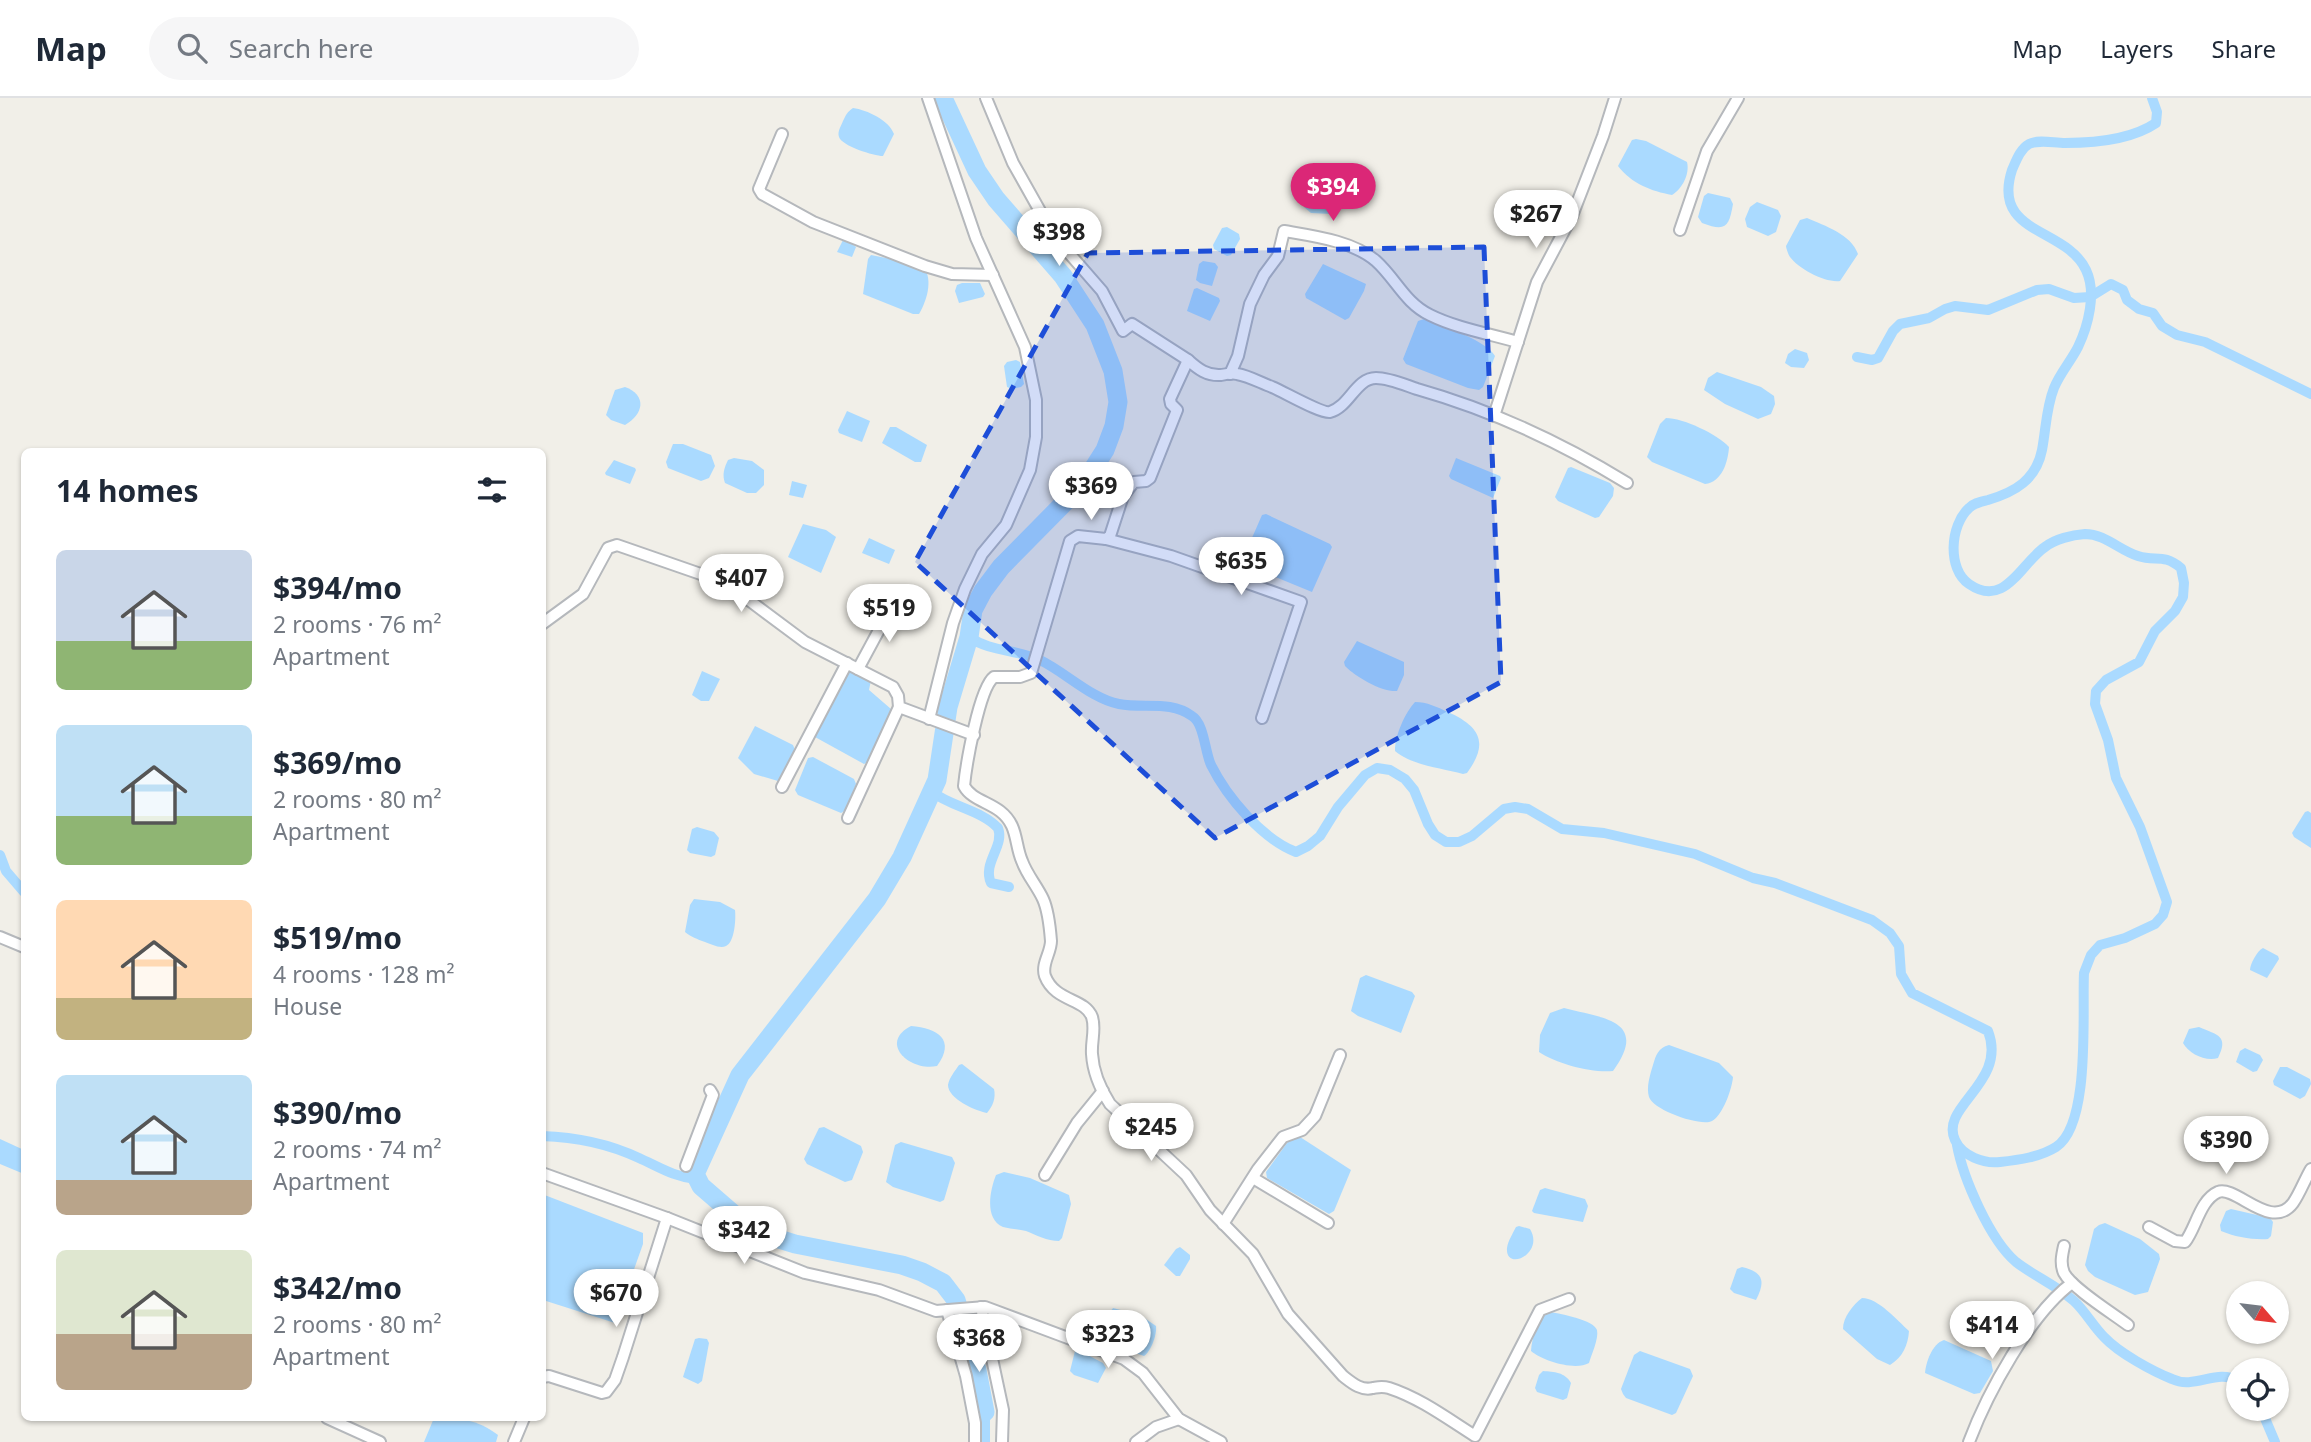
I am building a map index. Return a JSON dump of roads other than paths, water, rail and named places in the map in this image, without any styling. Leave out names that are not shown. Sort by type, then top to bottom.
[{"type":"street","points":[[928,98],[976,237],[1025,346],[1036,400],[1036,437],[1030,470],[1006,526],[982,554],[965,589],[953,623],[933,720]]},
{"type":"street","points":[[986,98],[1013,163],[1048,227],[1075,263],[1102,292],[1123,331],[1132,324],[1188,360],[1200,371],[1216,375],[1236,373],[1304,401],[1317,411],[1328,412],[1340,408],[1367,379],[1377,378],[1434,394],[1494,416],[1584,456],[1627,483]]},
{"type":"street","points":[[1494,416],[1537,282],[1572,216],[1615,98]]},
{"type":"street","points":[[1680,230],[1707,151],[1738,98]]},
{"type":"street","points":[[782,134],[759,189],[762,194],[813,222],[925,266],[952,274],[993,275]]},
{"type":"street","points":[[1230,374],[1238,356],[1250,304],[1264,275],[1278,256],[1284,231],[1330,239],[1368,256],[1377,262],[1407,300],[1430,315],[1518,342]]},
{"type":"street","points":[[1106,540],[1110,536],[1123,496],[1134,482],[1146,481],[1153,472],[1176,416],[1177,410],[1170,399],[1188,360]]},
{"type":"street","points":[[1262,718],[1301,602],[1171,556],[1078,536],[1070,541],[1033,670],[1020,677],[1000,676],[990,679],[982,696],[964,786],[970,794],[1001,810],[1014,830],[1022,862],[1043,898],[1046,912],[1051,940],[1044,973],[1058,993],[1065,999],[1081,1004],[1090,1013],[1094,1029],[1093,1064],[1103,1091],[1110,1104],[1186,1175],[1210,1210],[1253,1254],[1288,1314],[1343,1376],[1363,1389],[1380,1386],[1410,1397],[1479,1439],[1540,1310],[1569,1299]]},
{"type":"street","points":[[546,621],[583,594],[608,548],[617,545],[715,579],[805,642],[893,687],[898,696],[899,707],[848,818]]},
{"type":"street","points":[[858,669],[893,604]]},
{"type":"street","points":[[782,787],[846,663]]},
{"type":"street","points":[[899,707],[974,735]]},
{"type":"street","points":[[0,937],[21,946]]},
{"type":"street","points":[[1223,1224],[1252,1178],[1283,1137],[1302,1130],[1315,1116],[1340,1055]]},
{"type":"street","points":[[686,1166],[713,1095],[710,1090]]},
{"type":"street","points":[[1045,1175],[1076,1123],[1103,1091]]},
{"type":"street","points":[[2149,1227],[2175,1241],[2185,1242],[2204,1207],[2218,1192],[2225,1192],[2261,1210],[2285,1210],[2293,1202],[2311,1169]]},
{"type":"street","points":[[546,1174],[667,1218],[805,1273],[879,1290],[936,1311],[978,1307],[1131,1362],[1179,1419],[1221,1442]]},
{"type":"street","points":[[1252,1178],[1328,1223]]},
{"type":"street","points":[[546,1376],[596,1392],[607,1392],[615,1380],[623,1357],[667,1218]]},
{"type":"street","points":[[2064,1246],[2061,1264],[2070,1285],[2128,1325]]},
{"type":"street","points":[[1969,1442],[2000,1378],[2029,1328],[2070,1285]]},
{"type":"street","points":[[978,1307],[1003,1410],[1002,1442]]},
{"type":"street","points":[[949,1310],[966,1376],[975,1423],[975,1442]]},
{"type":"street","points":[[1136,1442],[1156,1427],[1179,1419]]},
{"type":"street","points":[[334,1421],[380,1442]]},
{"type":"street","points":[[514,1442],[523,1421]]},
{"type":"water","points":[[853,108],[877,116],[891,129],[894,134],[883,156],[852,147],[839,137],[843,121]]},
{"type":"water","points":[[1632,140],[1646,141],[1687,162],[1684,181],[1672,195],[1642,186],[1629,178],[1618,166]]},
{"type":"water","points":[[1313,176],[1337,176],[1343,181],[1337,209],[1331,214],[1311,213],[1304,207],[1309,180]]},
{"type":"water","points":[[1708,193],[1730,198],[1733,204],[1728,222],[1721,227],[1702,223],[1698,217],[1704,196]]},
{"type":"water","points":[[1757,202],[1778,210],[1781,216],[1776,232],[1768,236],[1747,227],[1745,219],[1750,207]]},
{"type":"water","points":[[1807,218],[1844,236],[1855,247],[1858,254],[1840,281],[1827,280],[1813,274],[1794,262],[1790,256],[1786,246],[1800,220]]},
{"type":"water","points":[[1227,227],[1239,234],[1240,239],[1231,255],[1227,256],[1214,249],[1213,245],[1222,228]]},
{"type":"water","points":[[844,238],[856,247],[852,257],[837,252]]},
{"type":"water","points":[[871,255],[896,260],[926,271],[927,293],[919,314],[863,294],[868,259]]},
{"type":"water","points":[[1203,261],[1215,263],[1218,267],[1212,286],[1196,280],[1199,264]]},
{"type":"water","points":[[1323,264],[1366,284],[1349,318],[1345,320],[1306,298],[1305,294]]},
{"type":"water","points":[[980,283],[985,294],[983,297],[959,303],[955,291],[957,285]]},
{"type":"water","points":[[1194,289],[1219,298],[1210,321],[1187,311]]},
{"type":"water","points":[[1424,319],[1463,334],[1490,350],[1495,356],[1483,387],[1479,390],[1468,388],[1406,364],[1403,359],[1418,321]]},
{"type":"water","points":[[1795,349],[1807,353],[1809,360],[1804,368],[1791,367],[1785,363],[1788,354]]},
{"type":"water","points":[[1007,362],[1020,362],[1024,384],[1012,389],[1007,387],[1004,366]]},
{"type":"water","points":[[1717,372],[1761,387],[1774,396],[1775,404],[1771,414],[1758,419],[1725,404],[1704,390],[1708,378]]},
{"type":"water","points":[[625,387],[637,395],[640,405],[636,416],[625,425],[606,415],[615,390]]},
{"type":"water","points":[[847,411],[870,421],[862,442],[839,433]]},
{"type":"water","points":[[1666,418],[1699,428],[1729,447],[1725,465],[1716,479],[1705,484],[1652,462],[1647,457],[1660,424]]},
{"type":"water","points":[[890,427],[896,427],[927,445],[921,462],[915,462],[882,443]]},
{"type":"water","points":[[673,444],[683,444],[711,455],[715,466],[709,478],[701,481],[668,468],[666,462]]},
{"type":"water","points":[[734,458],[752,461],[764,470],[764,485],[756,493],[747,493],[725,483],[725,466],[728,460]]},
{"type":"water","points":[[1456,458],[1500,476],[1493,498],[1451,479],[1449,476]]},
{"type":"water","points":[[614,460],[635,468],[630,484],[606,475]]},
{"type":"water","points":[[1568,468],[1610,483],[1614,488],[1613,496],[1599,517],[1595,518],[1558,501],[1555,497]]},
{"type":"water","points":[[792,481],[807,485],[803,498],[789,495]]},
{"type":"water","points":[[1266,514],[1332,547],[1312,592],[1249,566],[1244,561],[1262,515]]},
{"type":"water","points":[[803,524],[826,530],[836,537],[821,573],[788,557]]},
{"type":"water","points":[[869,538],[895,550],[889,564],[862,553]]},
{"type":"water","points":[[1357,641],[1404,662],[1404,675],[1397,691],[1369,683],[1345,666],[1344,662]]},
{"type":"water","points":[[848,670],[871,680],[869,690],[891,709],[868,762],[864,764],[815,737]]},
{"type":"water","points":[[702,671],[720,679],[709,701],[701,701],[692,695]]},
{"type":"water","points":[[1415,702],[1428,704],[1459,717],[1474,729],[1478,736],[1478,752],[1467,773],[1419,763],[1395,751],[1401,725]]},
{"type":"water","points":[[755,726],[793,745],[795,750],[781,780],[754,774],[738,758]]},
{"type":"water","points":[[813,757],[854,779],[856,784],[846,810],[841,813],[798,795],[795,790],[808,758]]},
{"type":"water","points":[[2308,811],[2311,813],[2311,848],[2292,833]]},
{"type":"water","points":[[697,827],[714,832],[719,838],[715,855],[711,857],[687,850],[692,829]]},
{"type":"water","points":[[694,899],[720,902],[735,910],[735,924],[729,944],[721,947],[713,945],[685,932],[690,905]]},
{"type":"water","points":[[2263,948],[2279,959],[2267,978],[2250,970],[2254,958]]},
{"type":"water","points":[[1366,975],[1412,992],[1415,996],[1401,1033],[1351,1011],[1360,978]]},
{"type":"water","points":[[1564,1008],[1606,1019],[1624,1031],[1626,1041],[1623,1054],[1613,1071],[1574,1067],[1539,1052],[1540,1035],[1550,1013]]},
{"type":"water","points":[[911,1026],[929,1029],[941,1037],[945,1049],[937,1066],[917,1065],[902,1055],[897,1040]]},
{"type":"water","points":[[2199,1027],[2220,1037],[2222,1045],[2218,1058],[2198,1056],[2189,1051],[2183,1043],[2189,1029]]},
{"type":"water","points":[[1669,1045],[1719,1063],[1733,1077],[1726,1101],[1712,1121],[1698,1122],[1678,1116],[1659,1107],[1649,1097],[1649,1081],[1655,1058],[1660,1050]]},
{"type":"water","points":[[2245,1048],[2260,1055],[2263,1060],[2257,1071],[2253,1072],[2236,1062],[2240,1051]]},
{"type":"water","points":[[962,1064],[994,1089],[994,1102],[987,1113],[963,1104],[949,1090],[950,1080]]},
{"type":"water","points":[[2280,1067],[2287,1067],[2310,1079],[2311,1084],[2305,1096],[2300,1099],[2274,1085],[2273,1081]]},
{"type":"water","points":[[824,1127],[861,1146],[863,1152],[852,1180],[845,1182],[807,1164],[804,1159],[819,1128]]},
{"type":"water","points":[[1297,1135],[1351,1170],[1334,1211],[1329,1214],[1267,1178],[1266,1172],[1292,1136]]},
{"type":"water","points":[[0,1139],[21,1149],[21,1173],[0,1164]]},
{"type":"water","points":[[901,1142],[952,1157],[955,1163],[944,1200],[940,1202],[893,1187],[886,1182],[895,1145]]},
{"type":"water","points":[[1004,1172],[1030,1178],[1069,1195],[1071,1204],[1059,1241],[1003,1227],[993,1218],[990,1204],[992,1188],[996,1175]]},
{"type":"water","points":[[1545,1188],[1585,1199],[1588,1206],[1583,1222],[1534,1213],[1532,1211],[1540,1190]]},
{"type":"water","points":[[546,1196],[643,1233],[643,1244],[615,1323],[546,1301]]},
{"type":"water","points":[[2231,1209],[2270,1218],[2273,1222],[2271,1236],[2268,1239],[2250,1238],[2221,1231],[2220,1225],[2226,1211]]},
{"type":"water","points":[[2105,1223],[2140,1239],[2159,1254],[2160,1259],[2148,1292],[2135,1295],[2095,1277],[2088,1271],[2085,1265],[2094,1229]]},
{"type":"water","points":[[1516,1227],[1530,1229],[1532,1246],[1523,1257],[1512,1259],[1507,1248]]},
{"type":"water","points":[[1180,1247],[1190,1255],[1190,1259],[1180,1276],[1176,1276],[1164,1265]]},
{"type":"water","points":[[1742,1267],[1761,1278],[1761,1288],[1756,1300],[1734,1293],[1730,1289],[1737,1269]]},
{"type":"water","points":[[1862,1298],[1881,1306],[1909,1331],[1904,1350],[1890,1365],[1877,1359],[1843,1329],[1849,1312]]},
{"type":"water","points":[[1113,1308],[1140,1315],[1156,1326],[1153,1342],[1144,1356],[1099,1338],[1103,1322]]},
{"type":"water","points":[[1544,1313],[1577,1318],[1595,1326],[1597,1338],[1589,1363],[1576,1366],[1559,1364],[1531,1351],[1541,1318]]},
{"type":"water","points":[[695,1339],[707,1339],[709,1343],[702,1381],[698,1384],[683,1377]]},
{"type":"water","points":[[1944,1340],[1991,1361],[1993,1371],[1980,1393],[1974,1394],[1925,1373],[1933,1349]]},
{"type":"water","points":[[1078,1350],[1103,1363],[1106,1368],[1098,1383],[1074,1375],[1070,1371],[1075,1351]]},
{"type":"water","points":[[1640,1351],[1690,1369],[1693,1376],[1676,1413],[1672,1415],[1626,1398],[1623,1394],[1621,1389],[1634,1355]]},
{"type":"water","points":[[1543,1371],[1559,1373],[1569,1379],[1571,1383],[1567,1398],[1563,1400],[1537,1392],[1535,1388]]},
{"type":"water","points":[[433,1421],[468,1421],[498,1435],[496,1442],[424,1442]]},
{"type":"waterway","points":[[943,98],[977,171],[996,199],[1063,276],[1095,325],[1113,371],[1118,402],[1114,426],[1105,450],[1091,472],[1001,567],[983,591],[973,610],[969,637],[948,707],[937,780],[902,857],[877,899],[740,1075],[695,1174],[701,1186],[753,1231],[795,1244],[902,1265],[943,1283],[956,1300],[977,1370],[985,1412]]},
{"type":"waterway","points":[[969,637],[986,645],[1040,660],[1109,701],[1175,708],[1192,716],[1202,731],[1211,765],[1226,790],[1258,827],[1283,846],[1296,852],[1320,836],[1338,807],[1365,775],[1377,768],[1390,770],[1405,779],[1414,790],[1435,835],[1446,842],[1459,842],[1472,836],[1504,809],[1528,809],[1562,829],[1604,833],[1695,854],[1753,878],[1775,883],[1872,920],[1890,933],[1899,946],[1901,974],[1912,993],[1988,1031],[1992,1049],[1989,1065],[1956,1116],[1953,1128],[1958,1146],[1974,1158],[1994,1162],[2029,1158],[2050,1150],[2067,1135],[2075,1116],[2082,1066],[2084,973],[2091,955],[2100,945],[2125,938],[2155,924],[2163,915],[2167,902],[2140,827],[2116,778],[2108,740],[2095,704],[2096,691],[2106,680],[2139,662],[2155,631],[2175,611],[2183,597],[2184,583],[2181,568],[2175,563],[2138,556],[2106,539],[2085,534],[2049,544],[2003,587],[1993,591],[1982,590],[1969,584],[1957,568],[1954,558],[1955,536],[1958,525],[1969,508],[2015,489],[2035,469],[2042,450],[2051,396],[2059,377],[2078,347],[2090,309],[2089,279],[2076,256],[2021,219],[2012,207],[2008,191],[2015,163],[2029,144],[2042,141],[2101,141],[2146,129],[2156,123],[2157,112],[2152,98]]},
{"type":"waterway","points":[[1857,357],[1872,360],[1878,358],[1900,324],[1929,318],[1955,306],[1988,310],[2037,290],[2049,289],[2074,298],[2090,297],[2111,284],[2123,290],[2127,300],[2139,309],[2153,313],[2162,326],[2177,335],[2205,342],[2311,394]]},
{"type":"waterway","points":[[932,792],[983,817],[998,828],[999,841],[989,868],[989,876],[991,883],[1009,887]]},
{"type":"waterway","points":[[0,855],[6,871],[21,888]]},
{"type":"waterway","points":[[546,1136],[604,1145],[674,1174],[696,1179]]},
{"type":"waterway","points":[[1957,1145],[1965,1174],[1987,1224],[2016,1262],[2074,1301],[2110,1343],[2164,1376],[2181,1382],[2226,1378]]},
{"type":"waterway","points":[[985,1412],[985,1442]]},
{"type":"waterway","points":[[2266,1421],[2275,1442]]}]
